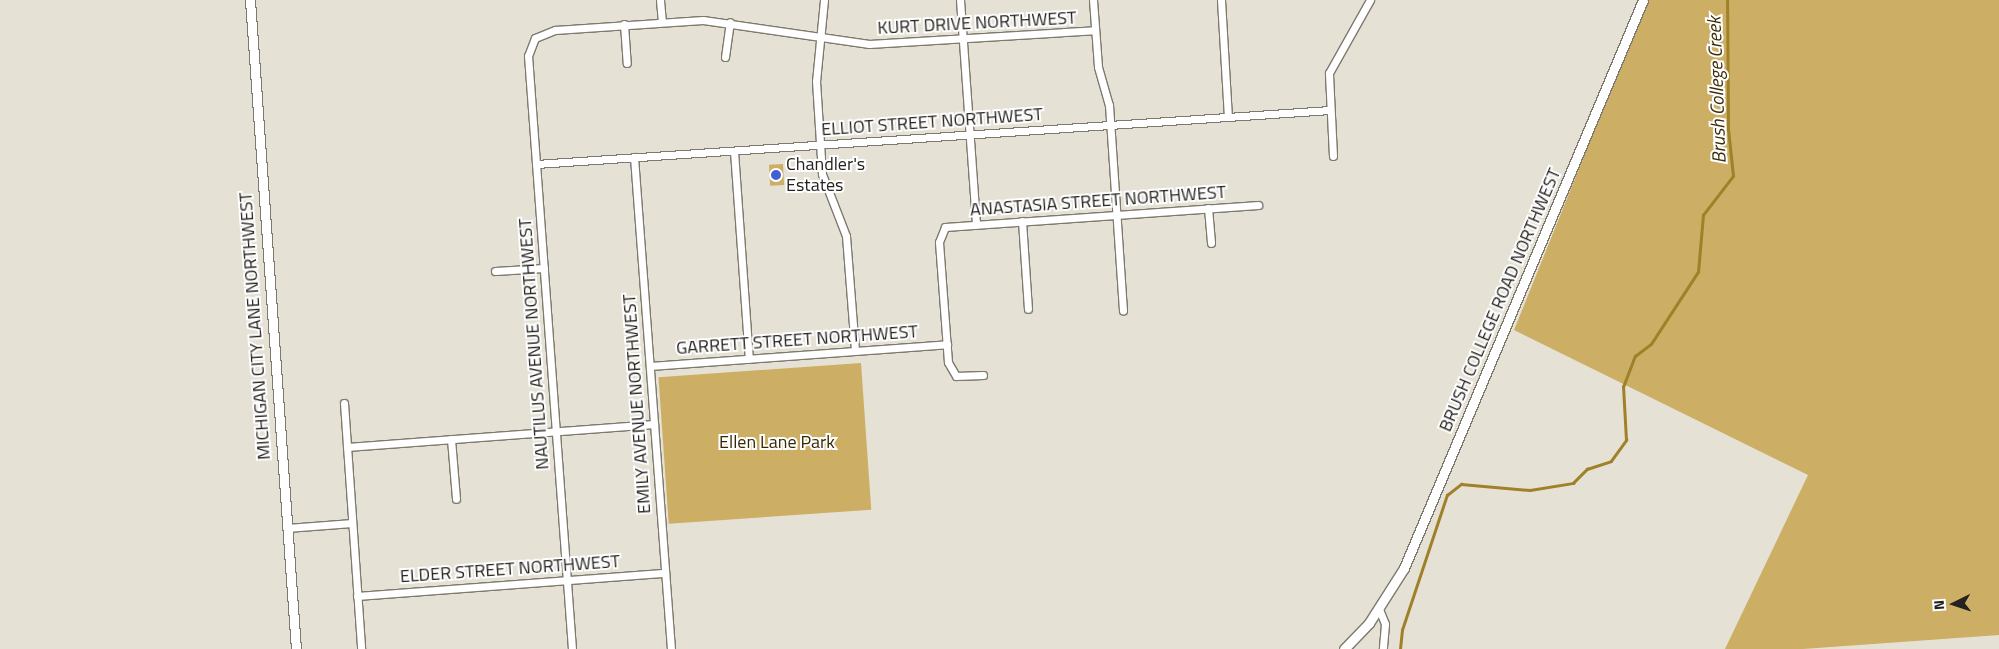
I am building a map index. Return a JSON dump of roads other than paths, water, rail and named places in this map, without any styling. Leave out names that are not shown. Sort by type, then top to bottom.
[{"type":"street","name":"MICHIGAN CITY LANE NORTHWEST","points":[[250,0],[296,649]]},
{"type":"street","points":[[660,0],[662,22]]},
{"type":"street","points":[[824,0],[816,81],[820,145],[824,187],[846,236],[855,350]]},
{"type":"street","points":[[960,0],[976,224]]},
{"type":"street","points":[[1093,0],[1095,30],[1110,126],[1123,311]]},
{"type":"street","points":[[1221,0],[1228,117]]},
{"type":"street","points":[[1333,156],[1330,73],[1370,0]]},
{"type":"street","name":"BRUSH COLLEGE ROAD NORTHWEST","points":[[1344,649],[1379,609],[1404,568],[1643,0]]},
{"type":"street","name":"KURT DRIVE NORTHWEST","points":[[535,38],[555,30],[662,22],[730,22],[869,44],[963,40],[1095,30]]},
{"type":"street","points":[[725,57],[730,22]]},
{"type":"street","points":[[624,24],[627,63]]},
{"type":"street","name":"NAUTILUS AVENUE NORTHWEST","points":[[535,38],[528,56],[572,649]]},
{"type":"street","name":"ELLIOT STREET NORTHWEST","points":[[536,164],[1330,110]]},
{"type":"street","points":[[734,150],[749,358]]},
{"type":"street","name":"EMILY AVENUE NORTHWEST","points":[[634,157],[671,649]]},
{"type":"street","name":"ANASTASIA STREET NORTHWEST","points":[[946,344],[941,231],[949,225],[1258,205]]},
{"type":"street","points":[[1208,208],[1211,243]]},
{"type":"street","points":[[1022,221],[1028,308]]},
{"type":"street","points":[[494,271],[544,268]]},
{"type":"street","points":[[946,344],[952,373],[983,375]]},
{"type":"street","name":"GARRETT STREET NORTHWEST","points":[[650,366],[946,344]]},
{"type":"street","points":[[344,403],[361,649]]},
{"type":"street","points":[[347,447],[654,424]]},
{"type":"street","points":[[451,439],[456,499]]},
{"type":"street","points":[[287,528],[352,523]]},
{"type":"street","name":"ELDER STREET NORTHWEST","points":[[357,596],[665,573]]},
{"type":"street","points":[[1379,609],[1385,624],[1383,649]]},
{"type":"waterway","name":"Brush College Creek","points":[[1400,649],[1402,630],[1447,495],[1461,484],[1530,490],[1573,483],[1587,469],[1611,461],[1626,440],[1623,387],[1635,356],[1651,344],[1698,272],[1703,215],[1733,176],[1728,129],[1727,0]]},
{"type":"place","name":"Chandler's Estates","points":[[776,175]]},
{"type":"park label","name":"Ellen Lane Park","points":[[777,442]]}]
